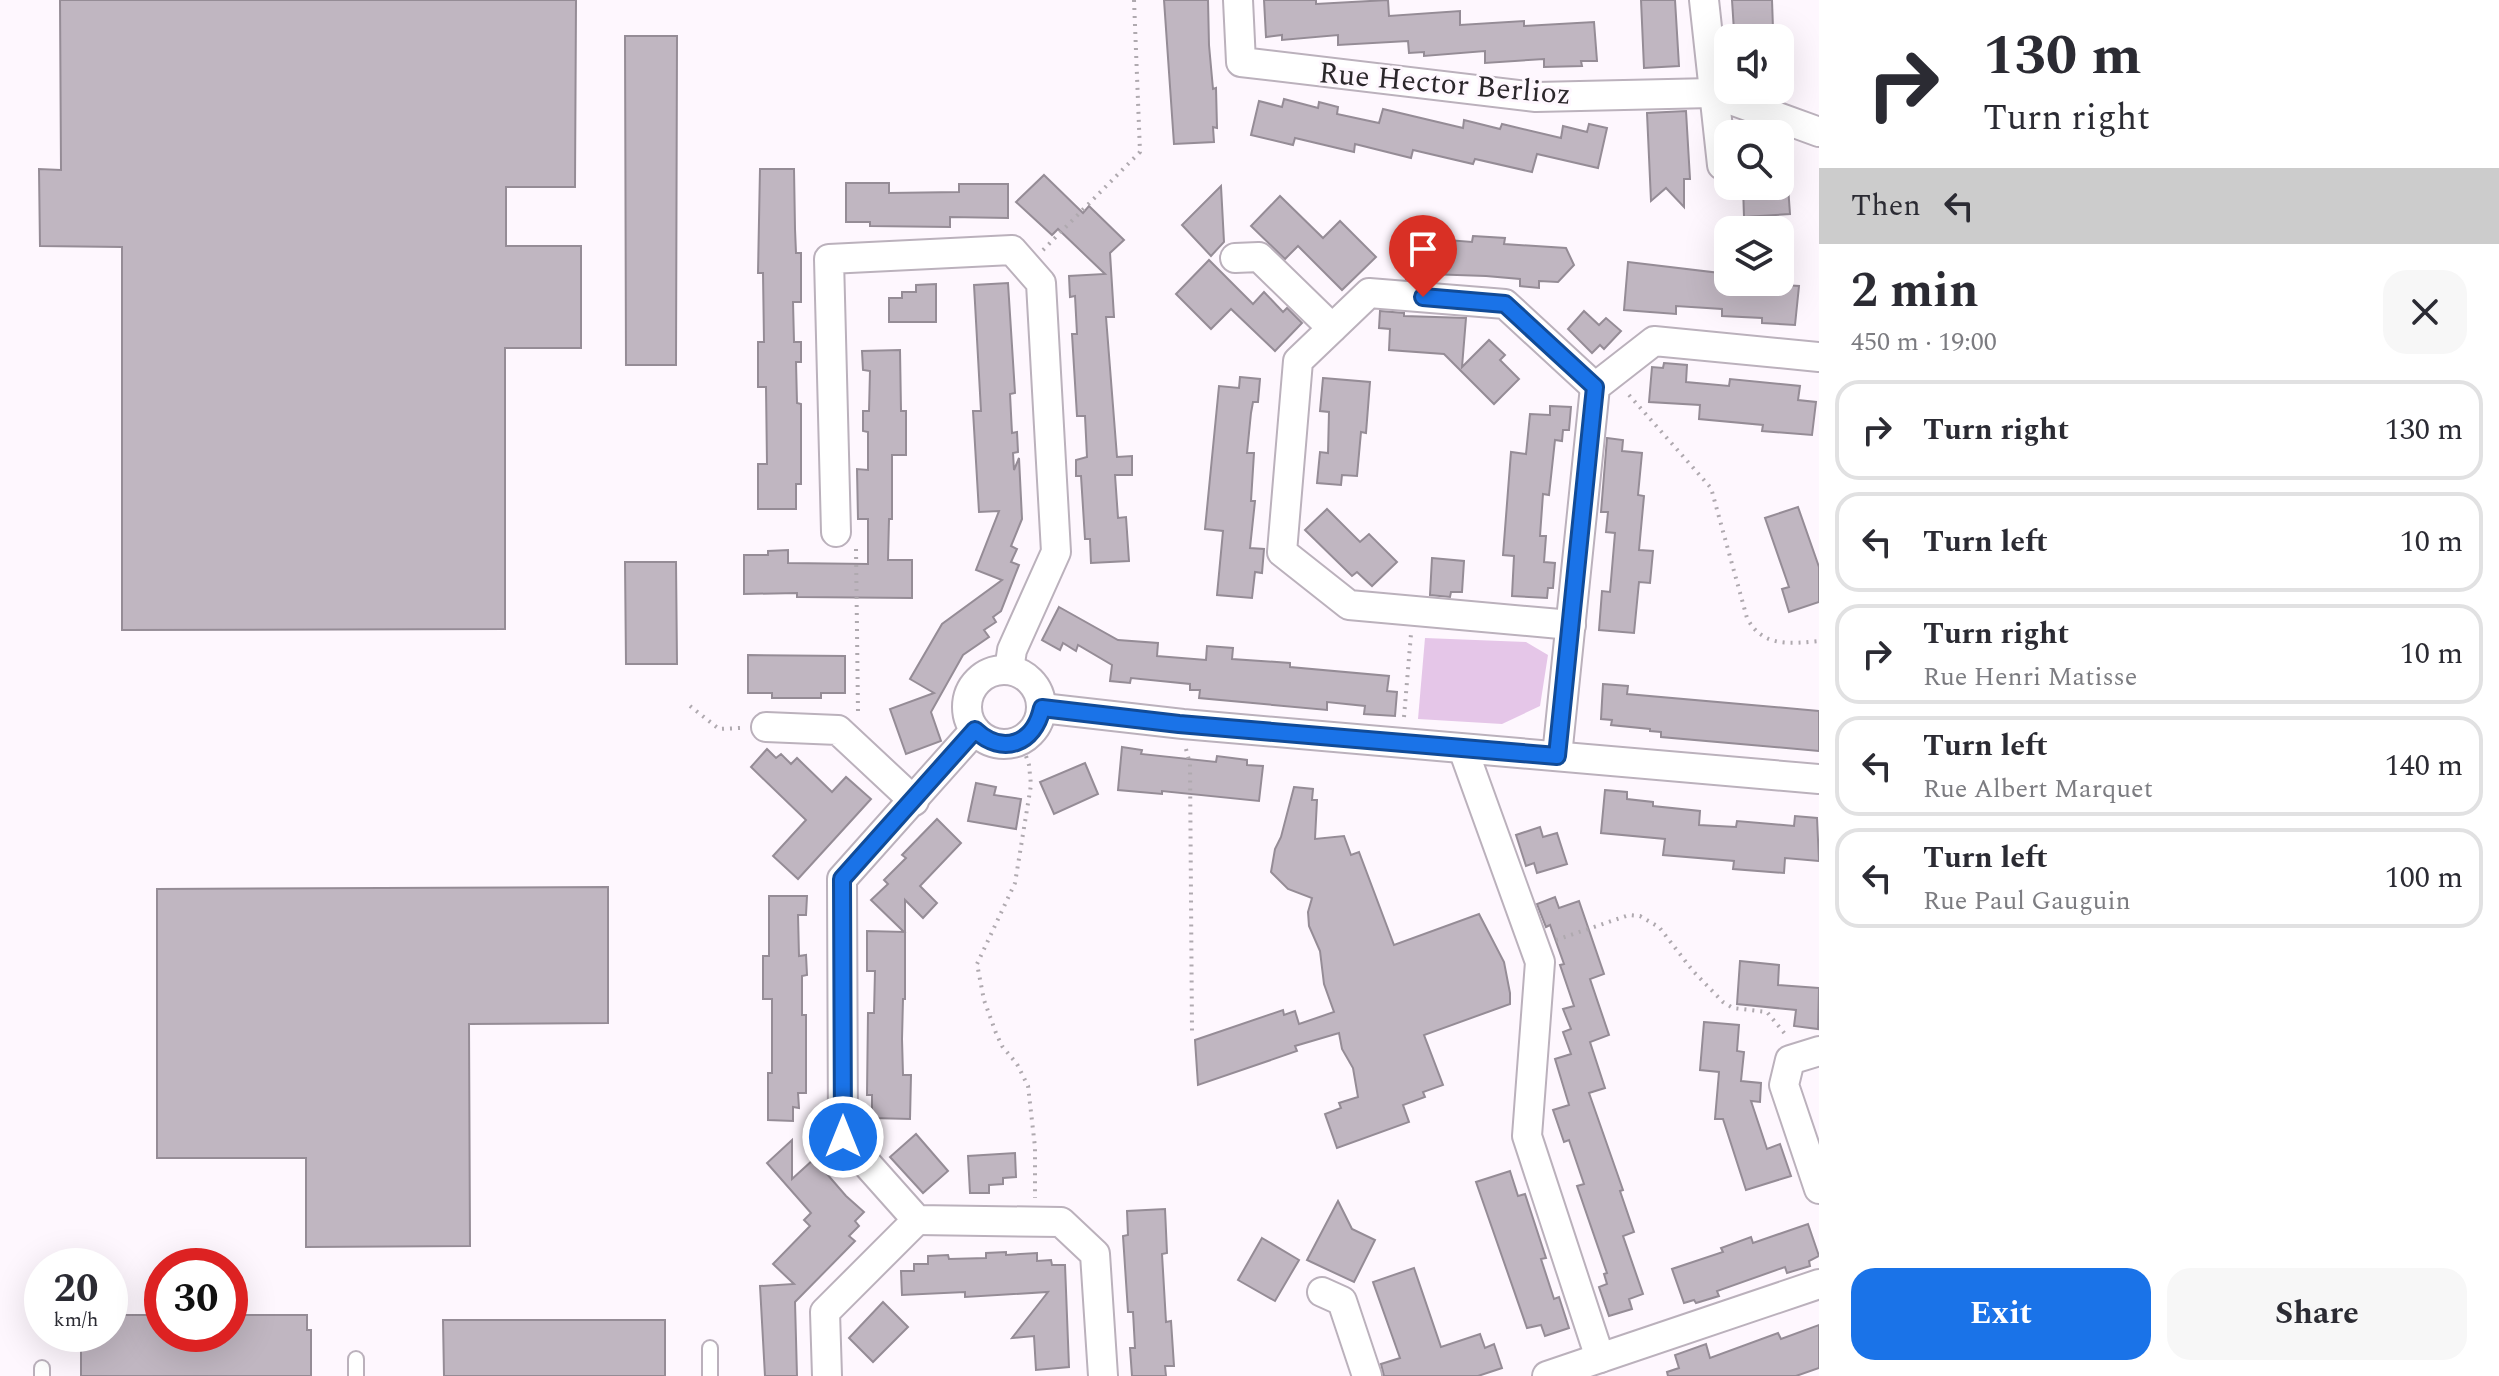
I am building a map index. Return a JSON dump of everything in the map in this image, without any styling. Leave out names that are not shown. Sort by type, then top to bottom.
[{"type":"street","name":"Rue Hector Berlioz","points":[[1238,0],[1241,62],[1536,97],[1712,93],[1819,132]]},
{"type":"street","points":[[1704,0],[1716,120]]},
{"type":"street","points":[[836,532],[829,259],[1012,250],[1041,283],[1056,552],[1012,650],[1009,670]]},
{"type":"street","points":[[1235,258],[1259,257],[1332,328]]},
{"type":"street","points":[[1571,625],[1349,605],[1282,552],[1298,361],[1369,293],[1505,304],[1603,381]]},
{"type":"street","points":[[1557,756],[1603,381],[1654,341],[1819,357]]},
{"type":"street","points":[[1009,670],[1033,682],[1040,694],[1042,708],[1039,721],[1031,733],[1021,741],[1009,744],[984,739],[968,717],[967,703],[972,689],[981,678],[994,671],[1009,670]]},
{"type":"street","points":[[1042,708],[1179,724],[1819,779]]},
{"type":"street","points":[[766,727],[838,730],[914,801]]},
{"type":"street","points":[[917,1220],[843,1137],[842,879],[975,730]]},
{"type":"street","points":[[1463,749],[1540,962],[1527,1136],[1600,1358]]},
{"type":"street","points":[[1819,1051],[1790,1060],[1784,1085],[1819,1189]]},
{"type":"street","points":[[827,1376],[825,1312],[917,1220],[1061,1222],[1095,1254],[1103,1376]]},
{"type":"street","points":[[1547,1376],[1819,1284]]},
{"type":"street","points":[[1322,1292],[1342,1301],[1367,1376]]},
{"type":"lane","points":[[710,1348],[710,1376]]},
{"type":"lane","points":[[356,1359],[356,1376]]},
{"type":"path","points":[[1027,266],[1140,152],[1134,0]]},
{"type":"path","points":[[1603,381],[1711,488],[1747,618],[1754,631],[1766,639],[1782,642],[1819,641]]},
{"type":"path","points":[[836,532],[857,550],[858,749]]},
{"type":"path","points":[[1401,743],[1414,611]]},
{"type":"path","points":[[690,706],[719,729],[766,727]]},
{"type":"path","points":[[1179,724],[1190,764],[1192,1031]]},
{"type":"path","points":[[1021,741],[1029,765],[1031,785],[1015,883],[977,964],[984,1000],[996,1033],[1028,1086],[1035,1147],[1036,1222]]},
{"type":"path","points":[[1535,947],[1629,915],[1650,920],[1723,1002],[1733,1008],[1767,1012],[1785,1033],[1790,1060]]},
{"type":"shaded area","points":[[1425,638],[1526,642],[1548,655],[1540,706],[1502,724],[1418,719]]},
{"type":"building","points":[[60,0],[576,0],[575,187],[506,187],[506,246],[581,246],[581,348],[505,348],[505,629],[122,630],[122,247],[40,246],[39,169],[61,170]]},
{"type":"building","points":[[1164,0],[1208,0],[1213,89],[1216,88],[1217,128],[1213,127],[1214,142],[1174,144]]},
{"type":"building","points":[[1264,0],[1316,0],[1316,4],[1388,0],[1389,16],[1460,11],[1460,25],[1524,21],[1524,26],[1594,22],[1597,61],[1581,61],[1582,66],[1544,67],[1544,59],[1485,63],[1485,51],[1424,56],[1424,52],[1409,53],[1408,41],[1338,45],[1338,35],[1282,40],[1282,35],[1266,37]]},
{"type":"building","points":[[1641,0],[1675,0],[1679,66],[1644,68]]},
{"type":"building","points":[[1732,0],[1772,0],[1773,24],[1734,24]]},
{"type":"building","points":[[625,36],[677,36],[676,365],[626,365]]},
{"type":"building","points":[[1284,99],[1318,108],[1319,102],[1338,107],[1337,114],[1379,123],[1383,109],[1463,128],[1464,120],[1500,129],[1502,124],[1561,138],[1563,126],[1587,132],[1589,124],[1607,128],[1598,168],[1537,154],[1532,172],[1475,159],[1473,164],[1413,150],[1411,158],[1355,144],[1354,152],[1295,138],[1293,145],[1251,135],[1259,101],[1282,107]]},
{"type":"building","points":[[1686,111],[1690,179],[1684,179],[1684,207],[1666,188],[1651,201],[1647,113]]},
{"type":"building","points":[[760,169],[794,169],[796,253],[801,253],[801,302],[793,302],[794,342],[801,342],[801,362],[796,362],[797,403],[801,404],[801,484],[796,484],[796,509],[758,509],[758,464],[767,464],[766,387],[758,387],[758,342],[764,342],[763,273],[758,273]]},
{"type":"building","points":[[1044,175],[1083,213],[1089,206],[1124,240],[1110,253],[1114,317],[1106,317],[1117,457],[1132,456],[1132,475],[1115,475],[1118,518],[1126,517],[1129,561],[1091,563],[1090,539],[1085,539],[1081,476],[1076,476],[1076,460],[1087,457],[1085,416],[1077,416],[1072,334],[1077,334],[1075,296],[1070,297],[1069,276],[1105,274],[1058,229],[1052,235],[1016,202]]},
{"type":"building","points":[[846,183],[889,183],[889,193],[959,192],[959,184],[1008,184],[1008,218],[950,217],[950,227],[870,226],[870,222],[846,222]]},
{"type":"building","points":[[1221,186],[1224,242],[1211,256],[1182,225]]},
{"type":"building","points":[[1280,196],[1323,238],[1340,221],[1376,257],[1342,290],[1298,246],[1285,259],[1251,226]]},
{"type":"building","points":[[1743,200],[1789,200],[1790,214],[1744,216]]},
{"type":"building","points":[[1473,236],[1505,238],[1504,244],[1566,248],[1574,265],[1558,282],[1539,281],[1539,288],[1520,286],[1520,279],[1486,276],[1428,274],[1428,281],[1406,279],[1410,237],[1472,242]]},
{"type":"building","points":[[1209,260],[1253,304],[1264,292],[1283,312],[1287,308],[1302,323],[1275,351],[1231,309],[1211,329],[1176,294]]},
{"type":"building","points":[[1628,262],[1714,272],[1714,296],[1794,296],[1794,286],[1799,286],[1795,325],[1762,323],[1762,318],[1722,316],[1722,309],[1676,306],[1676,314],[1624,310]]},
{"type":"building","points":[[1008,283],[1015,393],[1010,394],[1012,433],[1017,432],[1018,452],[1013,453],[1014,470],[1019,458],[1022,519],[1011,546],[1017,549],[1011,562],[1019,565],[1001,611],[993,617],[996,622],[984,630],[989,637],[963,655],[931,712],[941,741],[906,754],[890,709],[934,693],[910,679],[942,624],[1002,580],[976,570],[999,511],[979,512],[973,411],[981,411],[974,285]]},
{"type":"building","points":[[936,284],[936,322],[889,322],[889,298],[902,298],[902,292],[916,292],[916,285]]},
{"type":"building","points":[[1380,311],[1404,313],[1404,316],[1466,318],[1462,367],[1489,340],[1505,355],[1500,360],[1519,379],[1494,404],[1444,354],[1389,350],[1390,329],[1379,328]]},
{"type":"building","points":[[1584,311],[1599,325],[1606,318],[1621,331],[1604,349],[1600,345],[1592,353],[1568,329]]},
{"type":"building","points":[[900,350],[901,411],[906,411],[906,455],[892,455],[892,519],[889,519],[888,560],[912,560],[912,598],[744,594],[744,555],[768,555],[768,551],[788,550],[788,563],[868,564],[868,519],[858,519],[857,469],[868,470],[868,432],[863,431],[863,411],[869,411],[870,371],[863,370],[862,351]]},
{"type":"building","points":[[1664,363],[1687,365],[1686,382],[1729,386],[1730,379],[1800,386],[1798,400],[1816,402],[1812,435],[1762,431],[1763,425],[1699,419],[1700,405],[1649,402],[1652,367],[1663,368]]},
{"type":"building","points":[[1240,377],[1260,379],[1258,402],[1253,402],[1251,413],[1247,453],[1254,453],[1251,501],[1255,501],[1250,548],[1264,549],[1262,573],[1255,572],[1252,598],[1217,595],[1223,531],[1205,529],[1219,386],[1239,388]]},
{"type":"building","points":[[1323,378],[1370,382],[1366,433],[1361,432],[1357,476],[1342,475],[1341,485],[1317,483],[1320,452],[1328,453],[1329,412],[1320,411]]},
{"type":"building","points":[[1550,406],[1571,407],[1569,430],[1563,430],[1562,441],[1555,440],[1549,495],[1543,494],[1540,536],[1546,536],[1544,562],[1555,563],[1553,588],[1548,588],[1547,598],[1512,596],[1514,556],[1503,555],[1511,452],[1526,454],[1530,414],[1550,415]]},
{"type":"building","points":[[1607,438],[1623,440],[1622,451],[1642,453],[1638,495],[1644,496],[1639,550],[1653,551],[1650,583],[1639,582],[1634,633],[1599,630],[1602,591],[1610,592],[1615,533],[1606,532],[1608,512],[1601,512]]},
{"type":"building","points":[[1798,507],[1819,567],[1819,602],[1789,612],[1782,589],[1789,587],[1765,518]]},
{"type":"building","points":[[1327,509],[1360,542],[1369,534],[1397,562],[1372,586],[1357,572],[1352,576],[1305,530]]},
{"type":"building","points":[[1432,558],[1464,561],[1462,592],[1451,592],[1450,597],[1430,595]]},
{"type":"building","points":[[625,562],[676,562],[677,664],[626,664]]},
{"type":"building","points":[[1059,607],[1118,640],[1158,643],[1157,656],[1206,660],[1207,646],[1233,648],[1232,659],[1389,676],[1387,691],[1397,692],[1395,716],[1364,714],[1365,706],[1327,702],[1327,710],[1199,698],[1200,690],[1190,690],[1190,684],[1131,678],[1130,683],[1110,681],[1112,665],[1078,645],[1076,651],[1063,643],[1060,650],[1042,640]]},
{"type":"building","points":[[748,655],[845,656],[845,693],[821,693],[821,698],[772,698],[772,693],[748,693]]},
{"type":"building","points":[[1603,684],[1628,686],[1627,694],[1819,711],[1819,751],[1661,737],[1661,732],[1650,729],[1611,725],[1612,720],[1601,719]]},
{"type":"building","points":[[1122,747],[1142,750],[1141,754],[1216,762],[1217,756],[1247,760],[1247,765],[1263,766],[1259,801],[1162,791],[1162,794],[1118,790]]},
{"type":"building","points":[[767,749],[776,758],[781,754],[791,764],[797,758],[832,792],[846,777],[871,799],[798,879],[773,856],[806,820],[751,767]]},
{"type":"building","points":[[1085,763],[1098,794],[1054,814],[1040,782]]},
{"type":"building","points":[[976,783],[996,787],[994,795],[1021,799],[1016,829],[968,821]]},
{"type":"building","points":[[1294,787],[1313,789],[1312,800],[1317,800],[1315,839],[1344,836],[1351,855],[1359,852],[1394,945],[1479,914],[1504,962],[1510,993],[1510,1004],[1424,1035],[1443,1085],[1423,1092],[1425,1097],[1403,1105],[1409,1122],[1337,1148],[1325,1114],[1341,1108],[1339,1103],[1358,1097],[1353,1068],[1342,1049],[1339,1033],[1295,1046],[1297,1051],[1198,1085],[1195,1040],[1283,1010],[1284,1015],[1295,1011],[1299,1024],[1334,1012],[1324,984],[1320,951],[1309,926],[1308,912],[1312,898],[1288,889],[1271,872]]},
{"type":"building","points":[[1605,790],[1627,792],[1627,799],[1653,802],[1653,806],[1700,811],[1699,825],[1736,827],[1737,821],[1794,826],[1795,816],[1817,818],[1819,861],[1785,858],[1784,873],[1733,869],[1734,861],[1663,855],[1665,839],[1601,833]]},
{"type":"building","points":[[937,819],[961,843],[920,886],[937,903],[923,918],[905,900],[902,1039],[903,1075],[911,1075],[910,1119],[872,1118],[872,1095],[867,1095],[868,1013],[874,1013],[875,971],[867,971],[867,931],[904,932],[871,900],[888,884],[884,880],[906,858],[902,855]]},
{"type":"building","points":[[1540,827],[1543,837],[1557,833],[1567,864],[1537,873],[1534,863],[1526,866],[1516,835]]},
{"type":"building","points":[[608,887],[608,1023],[469,1024],[470,1246],[306,1247],[306,1158],[157,1158],[157,889]]},
{"type":"building","points":[[769,896],[807,896],[806,915],[798,915],[799,956],[806,955],[807,975],[802,976],[802,1015],[806,1015],[806,1093],[798,1093],[799,1108],[793,1107],[793,1121],[768,1120],[768,1073],[772,1073],[772,999],[763,999],[763,956],[769,956]]},
{"type":"building","points":[[1555,897],[1559,908],[1579,901],[1604,974],[1590,979],[1609,1035],[1590,1042],[1605,1088],[1589,1093],[1623,1190],[1620,1191],[1634,1232],[1623,1236],[1643,1294],[1629,1299],[1632,1309],[1609,1316],[1599,1287],[1607,1284],[1604,1274],[1607,1273],[1577,1186],[1584,1184],[1569,1140],[1564,1142],[1553,1110],[1569,1105],[1555,1059],[1571,1054],[1563,1032],[1571,1029],[1563,1009],[1574,1006],[1550,925],[1546,927],[1537,904]]},
{"type":"building","points":[[1740,961],[1779,965],[1778,985],[1819,988],[1818,1029],[1794,1026],[1796,1010],[1737,1004]]},
{"type":"building","points":[[1704,1022],[1739,1025],[1737,1051],[1744,1052],[1741,1081],[1761,1083],[1760,1102],[1751,1101],[1767,1149],[1780,1144],[1791,1176],[1746,1190],[1723,1119],[1715,1119],[1719,1072],[1700,1070]]},
{"type":"building","points":[[916,1134],[948,1171],[923,1193],[890,1157]]},
{"type":"building","points":[[792,1140],[792,1179],[814,1159],[864,1212],[855,1221],[859,1226],[849,1236],[855,1241],[795,1302],[797,1376],[765,1376],[760,1286],[794,1284],[773,1264],[810,1226],[804,1220],[811,1213],[767,1163]]},
{"type":"building","points":[[1015,1153],[1016,1177],[1003,1178],[1003,1184],[989,1185],[989,1193],[970,1193],[968,1156]]},
{"type":"building","points":[[1510,1171],[1518,1196],[1525,1194],[1546,1258],[1541,1259],[1554,1299],[1559,1297],[1569,1328],[1545,1336],[1541,1325],[1527,1328],[1476,1182]]},
{"type":"building","points":[[1338,1201],[1352,1229],[1375,1240],[1354,1282],[1307,1260]]},
{"type":"building","points":[[1165,1209],[1167,1253],[1162,1254],[1166,1322],[1171,1321],[1174,1366],[1165,1366],[1166,1376],[1132,1376],[1130,1348],[1135,1348],[1133,1312],[1128,1312],[1123,1236],[1128,1235],[1127,1211]]},
{"type":"building","points":[[1808,1224],[1819,1256],[1809,1261],[1810,1266],[1787,1273],[1785,1267],[1717,1291],[1719,1296],[1684,1303],[1672,1269],[1723,1252],[1721,1248],[1751,1237],[1753,1243]]},
{"type":"building","points":[[1262,1238],[1299,1260],[1275,1301],[1238,1280]]},
{"type":"building","points":[[1006,1252],[1006,1255],[1037,1253],[1037,1261],[1051,1260],[1052,1265],[1065,1265],[1069,1367],[1036,1370],[1034,1336],[1012,1338],[1048,1292],[965,1297],[965,1292],[902,1295],[901,1271],[914,1271],[914,1264],[928,1264],[928,1256],[986,1258],[986,1253]]},
{"type":"building","points":[[1414,1268],[1441,1347],[1480,1334],[1485,1348],[1494,1344],[1502,1368],[1478,1376],[1384,1376],[1381,1364],[1400,1358],[1373,1282]]},
{"type":"building","points":[[883,1302],[908,1327],[873,1362],[849,1338]]},
{"type":"building","points":[[128,1315],[144,1315],[144,1352],[248,1352],[248,1315],[307,1315],[307,1330],[311,1330],[311,1376],[81,1376],[81,1352],[128,1352]]},
{"type":"building","points":[[443,1320],[665,1320],[665,1376],[444,1376]]},
{"type":"building","points":[[1819,1325],[1819,1368],[1796,1376],[1668,1376],[1667,1372],[1679,1368],[1675,1355],[1706,1344],[1710,1358],[1778,1333],[1781,1339]]},
{"type":"route","points":[[843,1137],[842,879],[975,730],[984,739],[996,743],[1021,741],[1039,721],[1042,708],[1179,724],[1557,756],[1595,387],[1505,304],[1423,297]]}]
